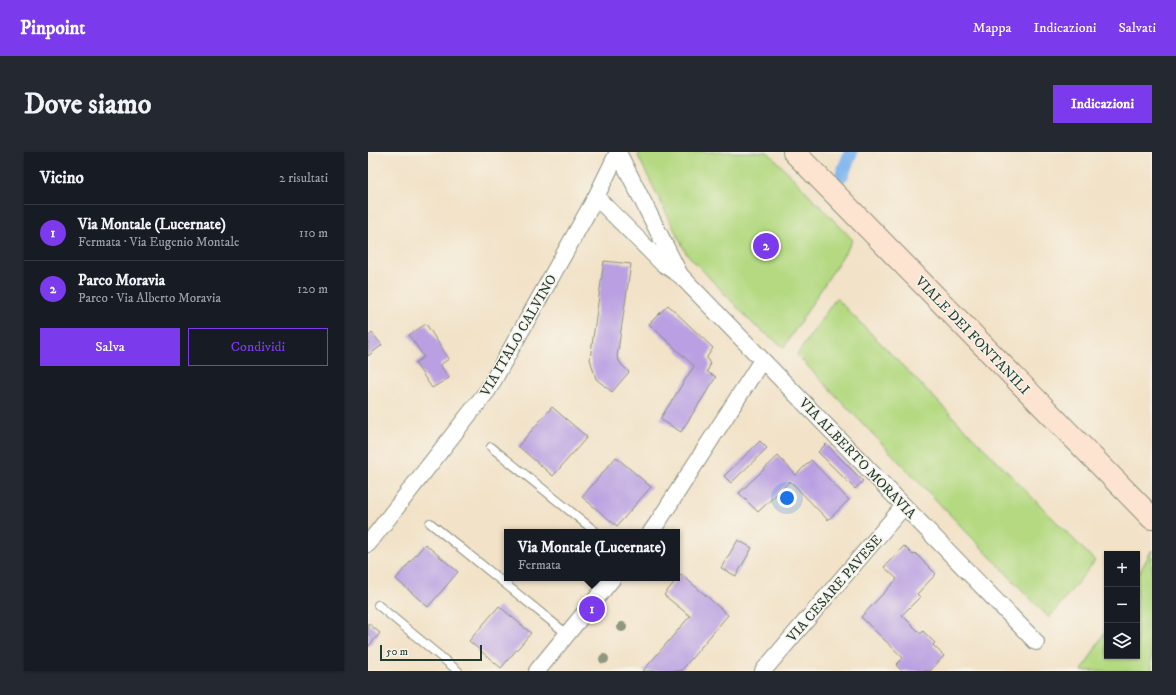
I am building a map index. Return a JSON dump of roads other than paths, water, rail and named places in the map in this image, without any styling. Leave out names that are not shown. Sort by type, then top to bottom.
[{"type":"main road","name":"VIALE DEI FONTANILI","points":[[794,152],[1152,518]]},
{"type":"street","name":"VIA ITALO CALVINO","points":[[368,544],[488,390],[596,198],[618,152]]},
{"type":"street","name":"VIA ALBERTO MORAVIA","points":[[618,152],[680,275]]},
{"type":"street","name":"VIA ALBERTO MORAVIA","points":[[596,198],[662,263],[680,275],[1036,642]]},
{"type":"street","points":[[653,529],[762,360]]},
{"type":"street","name":"VIA CESARE PAVESE","points":[[763,671],[904,506]]},
{"type":"street","points":[[537,671],[611,581]]},
{"type":"lane","points":[[491,447],[592,529]]},
{"type":"lane","points":[[430,523],[567,634]]},
{"type":"lane","points":[[378,605],[458,671]]},
{"type":"waterway","points":[[842,175],[851,152]]},
{"type":"place","name":"Parco Moravia","points":[[766,246]]},
{"type":"place","name":"Via Montale (Lucernate)","points":[[592,609]]}]
